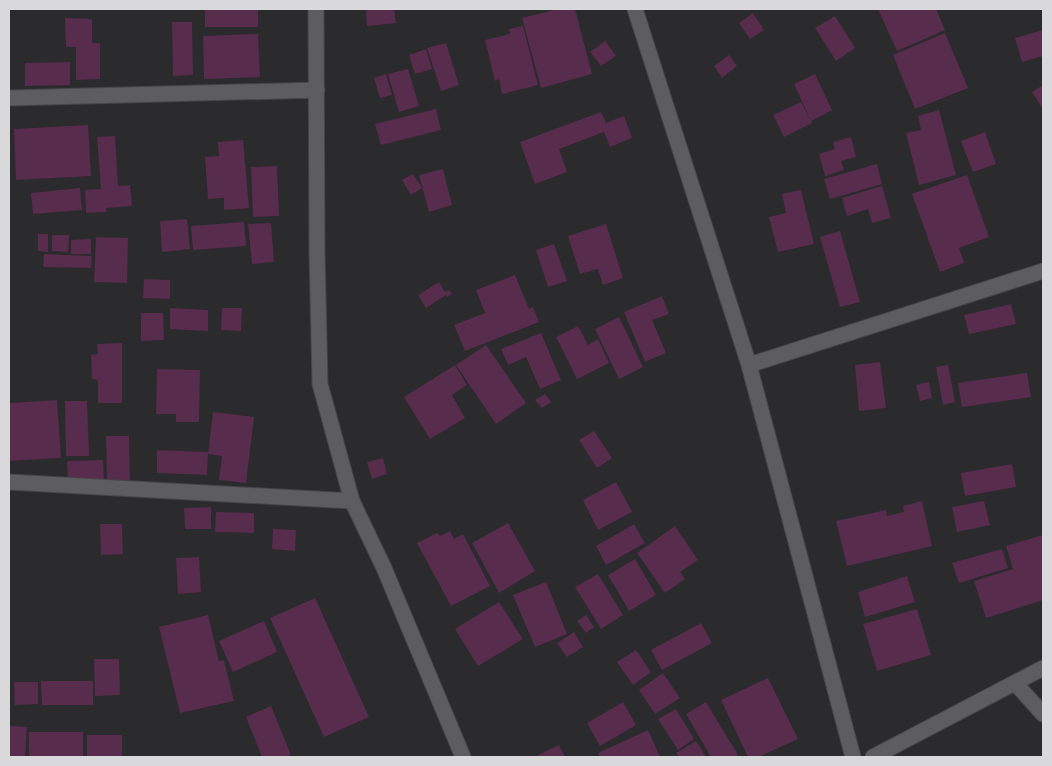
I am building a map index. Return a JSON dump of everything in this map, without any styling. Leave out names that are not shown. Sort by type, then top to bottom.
[{"type":"street","points":[[316,9],[317,252],[320,384],[352,501],[384,568],[464,757]]},
{"type":"street","points":[[635,9],[749,365],[853,757]]},
{"type":"street","points":[[9,98],[316,90]]},
{"type":"street","points":[[749,365],[1043,271]]},
{"type":"street","points":[[9,482],[352,501]]},
{"type":"street","points":[[873,757],[1043,668]]},
{"type":"street","points":[[1015,683],[1043,714]]},
{"type":"building","points":[[205,9],[258,9],[258,27],[205,27]]},
{"type":"building","points":[[366,9],[394,9],[396,23],[367,26]]},
{"type":"building","points":[[558,9],[575,9],[592,74],[541,88],[522,18]]},
{"type":"building","points":[[878,9],[936,9],[945,30],[897,51]]},
{"type":"building","points":[[753,13],[764,30],[750,39],[739,23]]},
{"type":"building","points":[[835,16],[855,48],[836,61],[815,28]]},
{"type":"building","points":[[65,18],[92,19],[92,43],[100,43],[100,79],[76,80],[76,47],[66,47]]},
{"type":"building","points":[[172,22],[192,22],[193,75],[173,76]]},
{"type":"building","points":[[523,26],[538,85],[502,94],[499,79],[495,81],[485,40],[510,34],[509,29]]},
{"type":"building","points":[[1043,30],[1043,56],[1022,62],[1015,38]]},
{"type":"building","points":[[945,33],[968,88],[915,109],[893,55]]},
{"type":"building","points":[[258,34],[260,77],[204,79],[203,36]]},
{"type":"building","points":[[605,41],[616,56],[601,66],[590,52]]},
{"type":"building","points":[[446,43],[459,85],[441,91],[427,48]]},
{"type":"building","points":[[426,49],[432,69],[415,74],[409,55]]},
{"type":"building","points":[[729,55],[737,66],[722,78],[714,66]]},
{"type":"building","points":[[70,62],[70,85],[25,86],[25,63]]},
{"type":"building","points":[[408,69],[419,106],[399,112],[388,74]]},
{"type":"building","points":[[386,74],[392,95],[380,98],[374,78]]},
{"type":"building","points":[[815,74],[832,110],[811,121],[794,84]]},
{"type":"building","points":[[1043,85],[1043,109],[1032,92]]},
{"type":"building","points":[[801,102],[812,123],[784,137],[773,115]]},
{"type":"building","points":[[436,109],[441,130],[381,145],[375,124]]},
{"type":"building","points":[[939,110],[956,175],[919,185],[906,133],[921,130],[918,116]]},
{"type":"building","points":[[601,112],[606,123],[624,116],[632,138],[610,147],[604,132],[559,149],[567,172],[535,184],[520,142]]},
{"type":"building","points":[[88,125],[91,176],[16,180],[14,129]]},
{"type":"building","points":[[985,132],[996,164],[973,172],[961,141]]},
{"type":"building","points":[[115,136],[118,186],[130,185],[132,206],[106,208],[107,212],[86,213],[85,190],[101,189],[97,137]]},
{"type":"building","points":[[851,137],[856,157],[841,161],[844,170],[825,176],[819,154],[835,149],[833,142]]},
{"type":"building","points":[[243,140],[249,208],[224,210],[224,198],[208,199],[205,157],[219,156],[218,142]]},
{"type":"building","points":[[877,164],[882,184],[830,199],[824,179]]},
{"type":"building","points":[[277,166],[279,216],[253,217],[251,167]]},
{"type":"building","points":[[443,169],[452,205],[429,212],[419,175]]},
{"type":"building","points":[[413,174],[422,188],[411,195],[402,180]]},
{"type":"building","points":[[967,175],[989,237],[959,248],[964,263],[940,272],[912,194]]},
{"type":"building","points":[[882,186],[891,218],[872,223],[868,209],[847,216],[842,198]]},
{"type":"building","points":[[80,188],[82,210],[33,214],[31,193]]},
{"type":"building","points":[[801,190],[814,244],[778,252],[769,217],[786,213],[782,194]]},
{"type":"building","points":[[187,219],[190,249],[162,252],[160,221]]},
{"type":"building","points":[[244,222],[246,246],[193,250],[191,226]]},
{"type":"building","points":[[271,223],[274,262],[252,264],[248,224]]},
{"type":"building","points":[[606,224],[623,278],[603,285],[598,269],[580,274],[568,236]]},
{"type":"building","points":[[840,231],[860,302],[840,307],[820,237]]},
{"type":"building","points":[[38,234],[48,234],[48,252],[38,251]]},
{"type":"building","points":[[52,235],[69,235],[68,252],[52,251]]},
{"type":"building","points":[[96,237],[128,238],[127,283],[94,282]]},
{"type":"building","points":[[91,239],[91,254],[71,254],[71,240]]},
{"type":"building","points":[[554,244],[567,281],[548,287],[536,250]]},
{"type":"building","points":[[44,254],[92,256],[91,268],[43,267]]},
{"type":"building","points":[[515,275],[529,309],[533,307],[539,322],[465,351],[454,325],[485,313],[476,290]]},
{"type":"building","points":[[144,279],[170,280],[170,299],[143,298]]},
{"type":"building","points":[[439,282],[445,292],[449,290],[452,294],[447,297],[446,295],[426,308],[418,295]]},
{"type":"building","points":[[662,296],[669,314],[652,320],[666,353],[645,362],[624,312]]},
{"type":"building","points":[[1011,304],[1016,324],[969,334],[964,315]]},
{"type":"building","points":[[170,308],[208,310],[208,331],[170,329]]},
{"type":"building","points":[[222,308],[242,308],[241,331],[221,330]]},
{"type":"building","points":[[141,313],[163,313],[164,340],[141,341]]},
{"type":"building","points":[[619,317],[643,367],[619,379],[595,329]]},
{"type":"building","points":[[578,326],[588,345],[598,339],[609,363],[577,379],[556,337]]},
{"type":"building","points":[[541,333],[561,380],[540,389],[526,357],[508,365],[501,349]]},
{"type":"building","points":[[122,343],[122,403],[98,403],[98,380],[92,379],[91,355],[98,354],[97,344]]},
{"type":"building","points":[[486,345],[526,403],[496,424],[456,365]]},
{"type":"building","points":[[880,362],[886,408],[859,411],[855,365]]},
{"type":"building","points":[[455,365],[467,385],[452,395],[465,418],[430,439],[404,397]]},
{"type":"building","points":[[948,365],[955,402],[943,405],[936,367]]},
{"type":"building","points":[[157,369],[200,370],[199,422],[176,422],[176,414],[156,414]]},
{"type":"building","points":[[1027,373],[1031,397],[962,407],[958,383]]},
{"type":"building","points":[[929,382],[932,398],[920,401],[916,385]]},
{"type":"building","points":[[545,394],[551,402],[542,408],[535,400]]},
{"type":"building","points":[[57,400],[61,458],[9,461],[9,403]]},
{"type":"building","points":[[65,401],[87,401],[89,456],[66,456]]},
{"type":"building","points":[[213,412],[254,417],[246,483],[219,480],[222,456],[208,454]]},
{"type":"building","points":[[594,431],[612,458],[597,468],[579,440]]},
{"type":"building","points":[[106,436],[129,436],[130,484],[107,484]]},
{"type":"building","points":[[157,450],[208,452],[207,475],[157,473]]},
{"type":"building","points":[[383,458],[387,474],[372,479],[367,462]]},
{"type":"building","points":[[103,460],[104,481],[68,481],[67,461]]},
{"type":"building","points":[[1012,464],[1016,487],[965,496],[961,473]]},
{"type":"building","points":[[616,482],[632,512],[598,530],[583,500]]},
{"type":"building","points":[[922,501],[932,546],[847,566],[836,521],[886,510],[887,516],[904,512],[903,506]]},
{"type":"building","points":[[984,501],[990,525],[957,532],[952,507]]},
{"type":"building","points":[[211,507],[211,529],[185,529],[184,508]]},
{"type":"building","points":[[216,512],[254,513],[254,533],[215,532]]},
{"type":"building","points":[[508,523],[535,571],[499,593],[472,543]]},
{"type":"building","points":[[100,524],[122,524],[123,554],[101,555]]},
{"type":"building","points":[[634,524],[645,543],[606,565],[596,546]]},
{"type":"building","points":[[675,526],[698,560],[680,572],[685,579],[665,593],[637,553]]},
{"type":"building","points":[[273,529],[296,530],[295,551],[272,549]]},
{"type":"building","points":[[450,531],[454,539],[463,534],[490,586],[451,606],[417,543],[437,533],[440,536]]},
{"type":"building","points":[[1043,535],[1043,600],[986,618],[974,581],[1013,569],[1006,546]]},
{"type":"building","points":[[1002,549],[1008,568],[959,583],[952,563]]},
{"type":"building","points":[[199,557],[201,592],[178,594],[176,558]]},
{"type":"building","points":[[635,559],[656,595],[629,611],[608,575]]},
{"type":"building","points":[[598,574],[623,615],[601,629],[575,587]]},
{"type":"building","points":[[907,576],[915,602],[865,617],[858,592]]},
{"type":"building","points":[[546,582],[567,634],[535,647],[513,595]]},
{"type":"building","points":[[315,598],[369,717],[324,737],[270,618]]},
{"type":"building","points":[[499,602],[523,639],[478,666],[455,629]]},
{"type":"building","points":[[917,609],[931,655],[877,671],[863,624]]},
{"type":"building","points":[[208,615],[219,661],[224,660],[234,701],[180,713],[159,627]]},
{"type":"building","points":[[586,615],[594,627],[586,633],[577,621]]},
{"type":"building","points":[[264,621],[277,652],[233,672],[219,641]]},
{"type":"building","points":[[701,623],[712,643],[662,670],[651,650]]},
{"type":"building","points":[[574,632],[583,647],[567,657],[557,643]]},
{"type":"building","points":[[636,650],[651,672],[633,685],[617,662]]},
{"type":"building","points":[[94,659],[119,659],[120,695],[95,696]]},
{"type":"building","points":[[663,673],[680,698],[655,714],[639,690]]},
{"type":"building","points":[[768,678],[798,739],[759,757],[748,757],[721,700]]},
{"type":"building","points":[[41,681],[93,681],[93,705],[42,705]]},
{"type":"building","points":[[14,682],[38,682],[38,704],[15,705]]},
{"type":"building","points":[[623,702],[636,725],[600,746],[587,723]]},
{"type":"building","points":[[706,702],[738,755],[734,757],[711,757],[686,714]]},
{"type":"building","points":[[271,706],[291,755],[286,757],[262,757],[246,717]]},
{"type":"building","points":[[676,709],[694,739],[678,750],[658,719]]},
{"type":"building","points":[[9,726],[27,727],[25,757],[9,756]]},
{"type":"building","points":[[648,730],[660,757],[600,757],[598,753]]},
{"type":"building","points":[[29,732],[83,732],[83,757],[29,757]]},
{"type":"building","points":[[87,735],[122,735],[122,757],[87,757]]},
{"type":"building","points":[[696,741],[706,757],[679,757],[676,753]]},
{"type":"building","points":[[559,745],[565,757],[534,757]]}]
